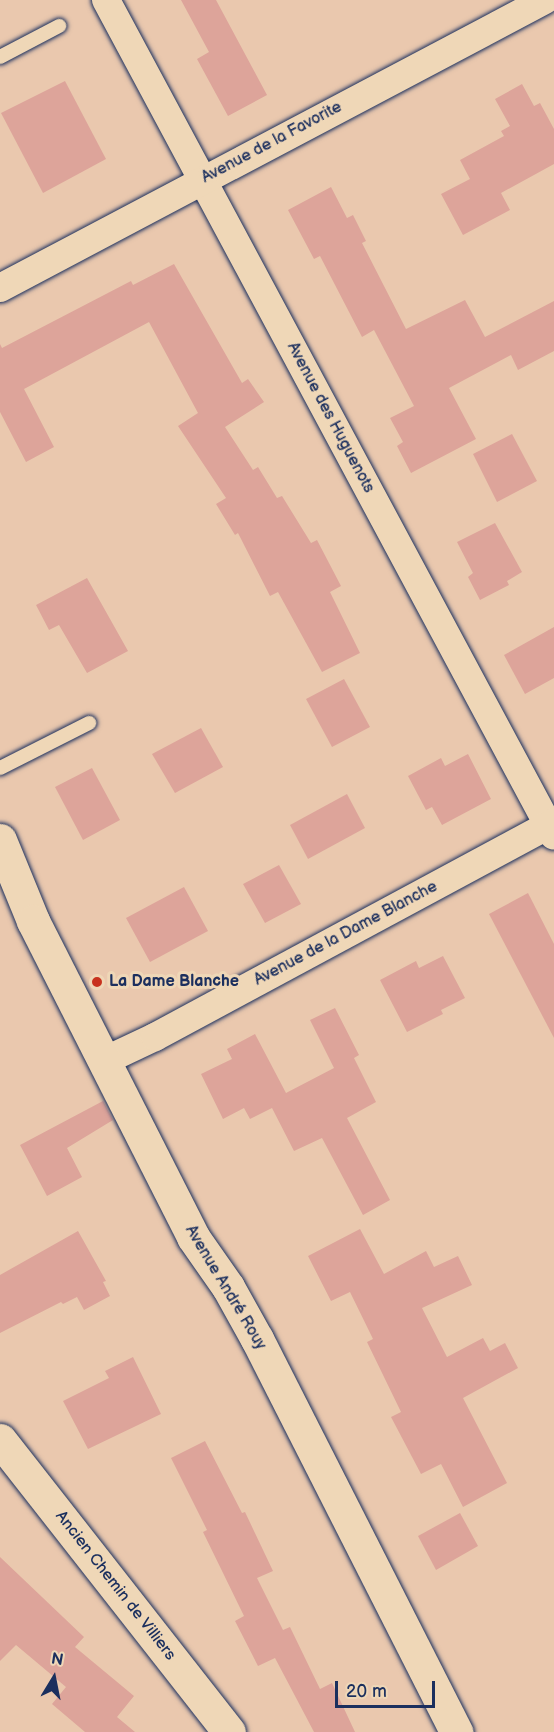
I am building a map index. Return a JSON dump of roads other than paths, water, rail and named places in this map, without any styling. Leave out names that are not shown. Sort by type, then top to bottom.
[{"type":"main road","name":"Avenue André Rouy","points":[[0,840],[33,921],[193,1237],[228,1287],[257,1339],[456,1732]]},
{"type":"main road","name":"Ancien Chemin de Villiers","points":[[5,1456],[229,1732]]},
{"type":"street","name":"Avenue des Huguenots","points":[[106,0],[552,828]]},
{"type":"street","name":"Avenue de la Favorite","points":[[0,288],[545,0]]},
{"type":"street","name":"Avenue de la Dame Blanche","points":[[104,1061],[155,1037],[552,828]]},
{"type":"lane","points":[[0,57],[59,26]]},
{"type":"lane","points":[[0,768],[89,723]]},
{"type":"place","name":"La Dame Blanche","points":[[97,982]]}]
